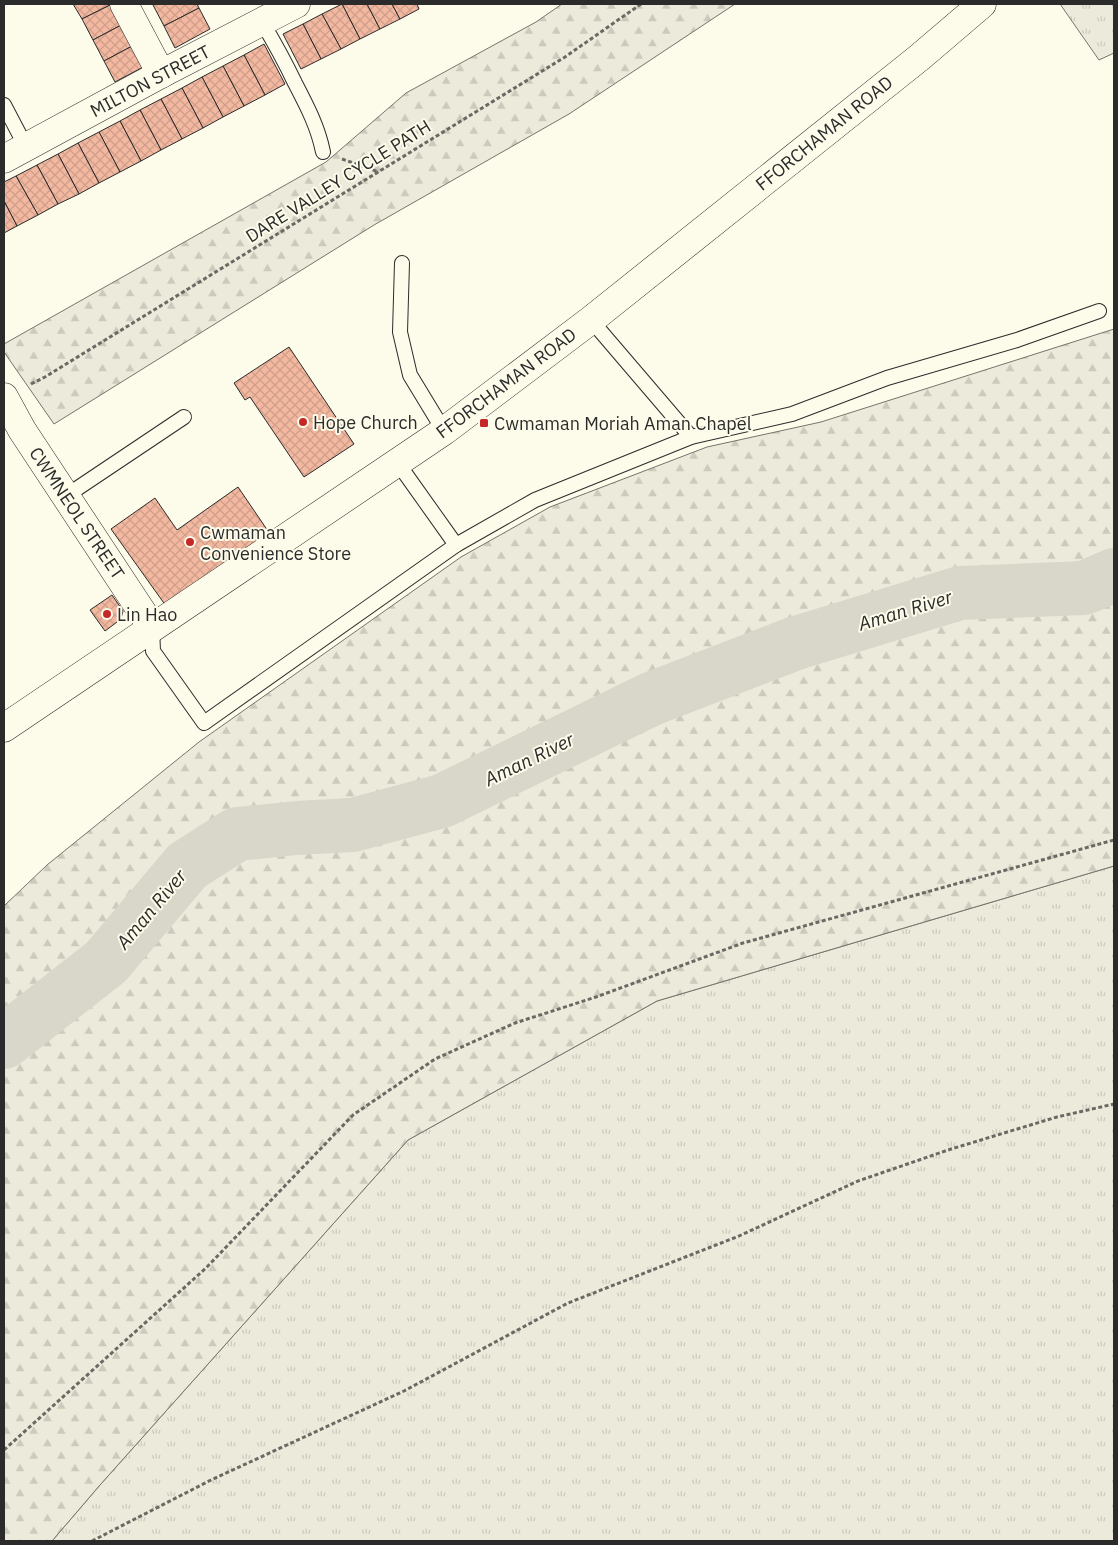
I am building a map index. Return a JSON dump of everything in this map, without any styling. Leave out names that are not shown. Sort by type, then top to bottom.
[{"type":"street","points":[[124,4],[160,74]]},
{"type":"street","name":"MILTON STREET","points":[[15,153],[263,15],[296,4]]},
{"type":"street","name":"FFORCHAMAN ROAD","points":[[4,728],[444,431],[591,320],[920,57],[982,4]]},
{"type":"street","name":"CWMNEOL STREET","points":[[4,398],[22,430],[152,627]]},
{"type":"lane","points":[[263,15],[316,126],[323,152]]},
{"type":"lane","points":[[4,105],[15,153]]},
{"type":"lane","points":[[402,263],[400,332],[410,375],[444,431]]},
{"type":"lane","points":[[152,627],[153,651],[204,723],[456,545],[535,500],[691,437],[792,414],[887,378],[1017,340],[1099,312]]},
{"type":"lane","points":[[591,320],[691,437]]},
{"type":"lane","points":[[66,496],[184,417]]},
{"type":"lane","points":[[397,462],[456,545]]},
{"type":"path","name":"DARE VALLEY CYCLE PATH","points":[[46,377],[565,57],[641,4]]},
{"type":"path","points":[[323,152],[379,172]]},
{"type":"path","points":[[4,1450],[206,1268],[353,1115],[435,1059],[514,1023],[596,997],[743,943],[1114,840]]},
{"type":"path","points":[[92,1541],[211,1480],[404,1391],[568,1303],[739,1236],[858,1181],[951,1149],[1048,1120],[1114,1104]]},
{"type":"green space","points":[[562,4],[735,4],[569,114],[374,225],[54,424],[4,352],[4,344],[326,162],[406,93],[536,22]]},
{"type":"green space","points":[[1060,4],[1114,4],[1114,53],[1099,60]]},
{"type":"green space","points":[[1114,329],[1114,866],[657,1001],[408,1140],[52,1541],[4,1541],[4,906],[47,865],[199,742],[461,557],[550,507],[707,447],[821,422]]},
{"type":"green space","points":[[1114,866],[1114,1541],[52,1541],[408,1140],[657,1001]]},
{"type":"building","points":[[73,4],[112,4],[82,19]]},
{"type":"building","points":[[112,4],[125,23],[93,40],[82,19]]},
{"type":"building","points":[[154,4],[197,4],[199,8],[164,26]]},
{"type":"building","points":[[342,4],[367,4],[380,29],[360,39]]},
{"type":"building","points":[[342,4],[360,39],[341,49],[322,14]]},
{"type":"building","points":[[367,4],[392,4],[400,19],[380,29]]},
{"type":"building","points":[[392,4],[417,4],[419,9],[400,19]]},
{"type":"building","points":[[199,8],[210,29],[175,48],[164,26]]},
{"type":"building","points":[[322,14],[341,49],[321,59],[303,24]]},
{"type":"building","points":[[125,23],[136,44],[104,61],[93,40]]},
{"type":"building","points":[[303,24],[321,59],[301,69],[283,34]]},
{"type":"building","points":[[136,44],[147,65],[115,82],[104,61]]},
{"type":"building","points":[[264,44],[285,84],[265,95],[244,55]]},
{"type":"building","points":[[244,55],[265,95],[244,106],[223,66]]},
{"type":"building","points":[[223,66],[244,106],[223,117],[202,77]]},
{"type":"building","points":[[202,77],[223,117],[203,128],[182,88]]},
{"type":"building","points":[[182,88],[203,128],[182,139],[161,99]]},
{"type":"building","points":[[161,99],[182,139],[161,150],[140,110]]},
{"type":"building","points":[[140,110],[161,150],[141,161],[120,121]]},
{"type":"building","points":[[120,121],[141,161],[120,172],[99,132]]},
{"type":"building","points":[[99,132],[120,172],[99,183],[78,143]]},
{"type":"building","points":[[78,143],[99,183],[79,194],[58,154]]},
{"type":"building","points":[[58,154],[79,194],[58,204],[37,165]]},
{"type":"building","points":[[37,165],[58,204],[38,215],[16,176]]},
{"type":"building","points":[[16,176],[38,215],[17,226],[4,201],[4,182]]},
{"type":"building","points":[[4,201],[17,226],[4,233]]},
{"type":"building","name":"Hope Church","points":[[289,347],[354,444],[304,477],[250,397],[245,400],[234,383]]},
{"type":"building","name":"Cwmaman Convenience Store","points":[[238,487],[270,534],[166,606],[111,529],[155,498],[177,530]]},
{"type":"building","points":[[112,595],[123,611],[121,619],[105,631],[90,610]]},
{"type":"waterway","name":"Aman River","points":[[4,1042],[106,962],[187,866],[237,834],[353,825],[442,801],[651,699],[796,643],[960,593],[1084,588],[1114,575]]},
{"type":"place","name":"Hope Church","points":[[303,422]]},
{"type":"place","name":"Cwmaman Moriah Aman Chapel","points":[[484,423]]},
{"type":"place","name":"Cwmaman Convenience Store","points":[[190,542]]},
{"type":"place","name":"Lin Hao","points":[[107,614]]}]
